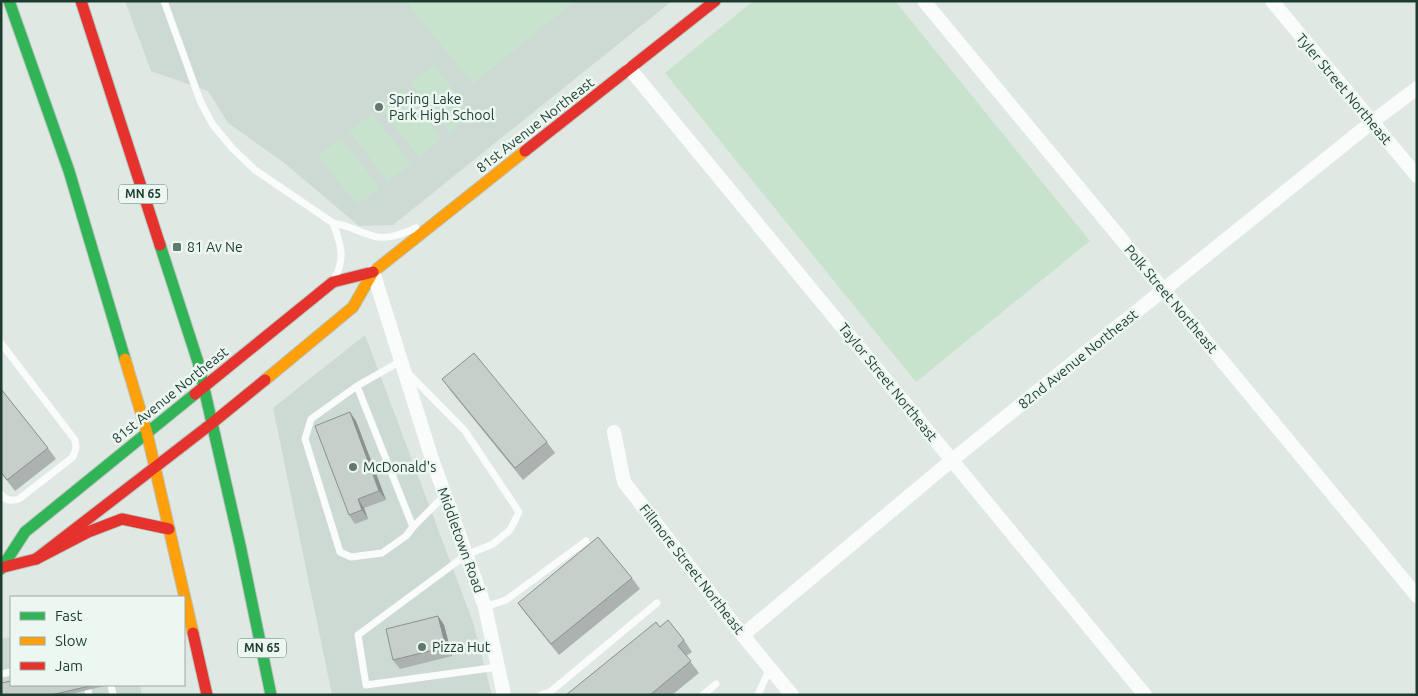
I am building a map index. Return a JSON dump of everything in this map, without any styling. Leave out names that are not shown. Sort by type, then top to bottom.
[{"type":"main road","points":[[9,1],[69,171],[147,433],[184,596]]},
{"type":"main road","name":"MN 65","points":[[80,1],[197,359],[240,545],[271,695]]},
{"type":"main road","name":"81st Avenue Northeast","points":[[2,567],[36,559],[211,424],[353,307],[373,272],[715,1]]},
{"type":"main road","name":"81st Avenue Northeast","points":[[2,567],[24,532],[333,282],[373,272]]},
{"type":"main road","points":[[36,559],[88,532],[122,519],[169,529]]},
{"type":"main road","points":[[185,599],[207,695]]},
{"type":"street","name":"Polk Street Northeast","points":[[924,1],[1417,596]]},
{"type":"street","name":"Tyler Street Northeast","points":[[1272,1],[1417,176]]},
{"type":"street","name":"Taylor Street Northeast","points":[[630,69],[1145,695]]},
{"type":"street","name":"82nd Avenue Northeast","points":[[743,635],[952,460],[1372,122],[1417,88]]},
{"type":"street","name":"Middletown Road","points":[[373,272],[445,495],[485,608],[504,695]]},
{"type":"street","name":"Fillmore Street Northeast","points":[[614,432],[624,482],[792,695]]},
{"type":"lane","points":[[164,1],[201,103],[213,125],[233,150],[256,170],[333,222],[346,224],[369,235],[380,237],[394,235],[440,220]]},
{"type":"lane","points":[[333,222],[341,245],[342,260],[333,282]]},
{"type":"lane","points":[[1,343],[75,440],[76,448],[73,457],[19,499],[11,501],[1,494]]},
{"type":"lane","points":[[445,495],[406,536],[382,553],[351,557],[340,552],[305,439],[311,419],[357,386],[402,364],[466,431],[518,512],[510,530],[493,544],[466,555],[358,635],[366,685],[498,667]]},
{"type":"lane","points":[[357,386],[413,527]]},
{"type":"lane","points":[[485,608],[506,600],[586,541]]},
{"type":"lane","points":[[541,695],[550,692],[657,603]]},
{"type":"lane","points":[[758,695],[770,668]]},
{"type":"lane","points":[[703,695],[716,684]]},
{"type":"shaded area","name":"Spring Lake Park High School","points":[[125,1],[672,1],[393,225],[359,226],[283,162],[228,123],[208,91],[151,71]]},
{"type":"shaded area","points":[[365,335],[473,622],[492,695],[332,695],[273,408]]},
{"type":"shaded area","points":[[10,637],[10,686],[140,686],[142,695],[1,695],[1,639]]},
{"type":"green space","points":[[408,1],[575,1],[473,83],[412,10]]},
{"type":"green space","points":[[753,1],[895,1],[1090,241],[916,382],[665,73]]},
{"type":"green space","points":[[434,66],[473,115],[450,133],[411,83]]},
{"type":"green space","points":[[403,90],[442,139],[419,157],[380,107]]},
{"type":"green space","points":[[372,114],[411,164],[388,181],[349,131]]},
{"type":"green space","points":[[341,138],[380,188],[357,205],[318,155]]},
{"type":"building","points":[[474,353],[547,442],[515,468],[442,379]]},
{"type":"building","points":[[1,389],[48,448],[7,480],[1,472]]},
{"type":"building","name":"McDonald's","points":[[350,412],[379,491],[358,499],[362,510],[349,515],[315,426]]},
{"type":"building","points":[[598,537],[632,578],[551,644],[518,603]]},
{"type":"building","name":"Pizza Hut","points":[[438,616],[446,647],[393,660],[386,629]]},
{"type":"building","points":[[668,620],[684,640],[678,646],[691,661],[650,695],[566,695],[656,622],[660,627]]},
{"type":"building","points":[[10,681],[10,686],[90,686],[51,695],[1,695],[1,683]]},
{"type":"traffic: fast","points":[[9,1],[69,171],[125,359]]},
{"type":"traffic: fast","points":[[160,245],[198,362],[240,545],[271,695]]},
{"type":"traffic: fast","points":[[1,569],[25,532],[195,394]]},
{"type":"traffic: slow","points":[[265,380],[353,307],[373,272],[525,151]]},
{"type":"traffic: slow","points":[[125,359],[147,433],[184,596]]},
{"type":"traffic: slow","points":[[185,598],[193,633]]},
{"type":"traffic: jam","points":[[81,1],[160,245]]},
{"type":"traffic: jam","points":[[525,151],[715,1]]},
{"type":"traffic: jam","points":[[195,394],[333,282],[373,272]]},
{"type":"traffic: jam","points":[[4,567],[36,559],[265,380]]},
{"type":"traffic: jam","points":[[36,559],[88,532],[122,519],[169,529]]},
{"type":"traffic: jam","points":[[193,633],[207,695]]},
{"type":"place","name":"Spring Lake Park High School","points":[[379,107]]},
{"type":"place","name":"81 Av Ne","points":[[177,247]]},
{"type":"place","name":"McDonald's","points":[[353,467]]},
{"type":"place","name":"Pizza Hut","points":[[422,647]]}]
